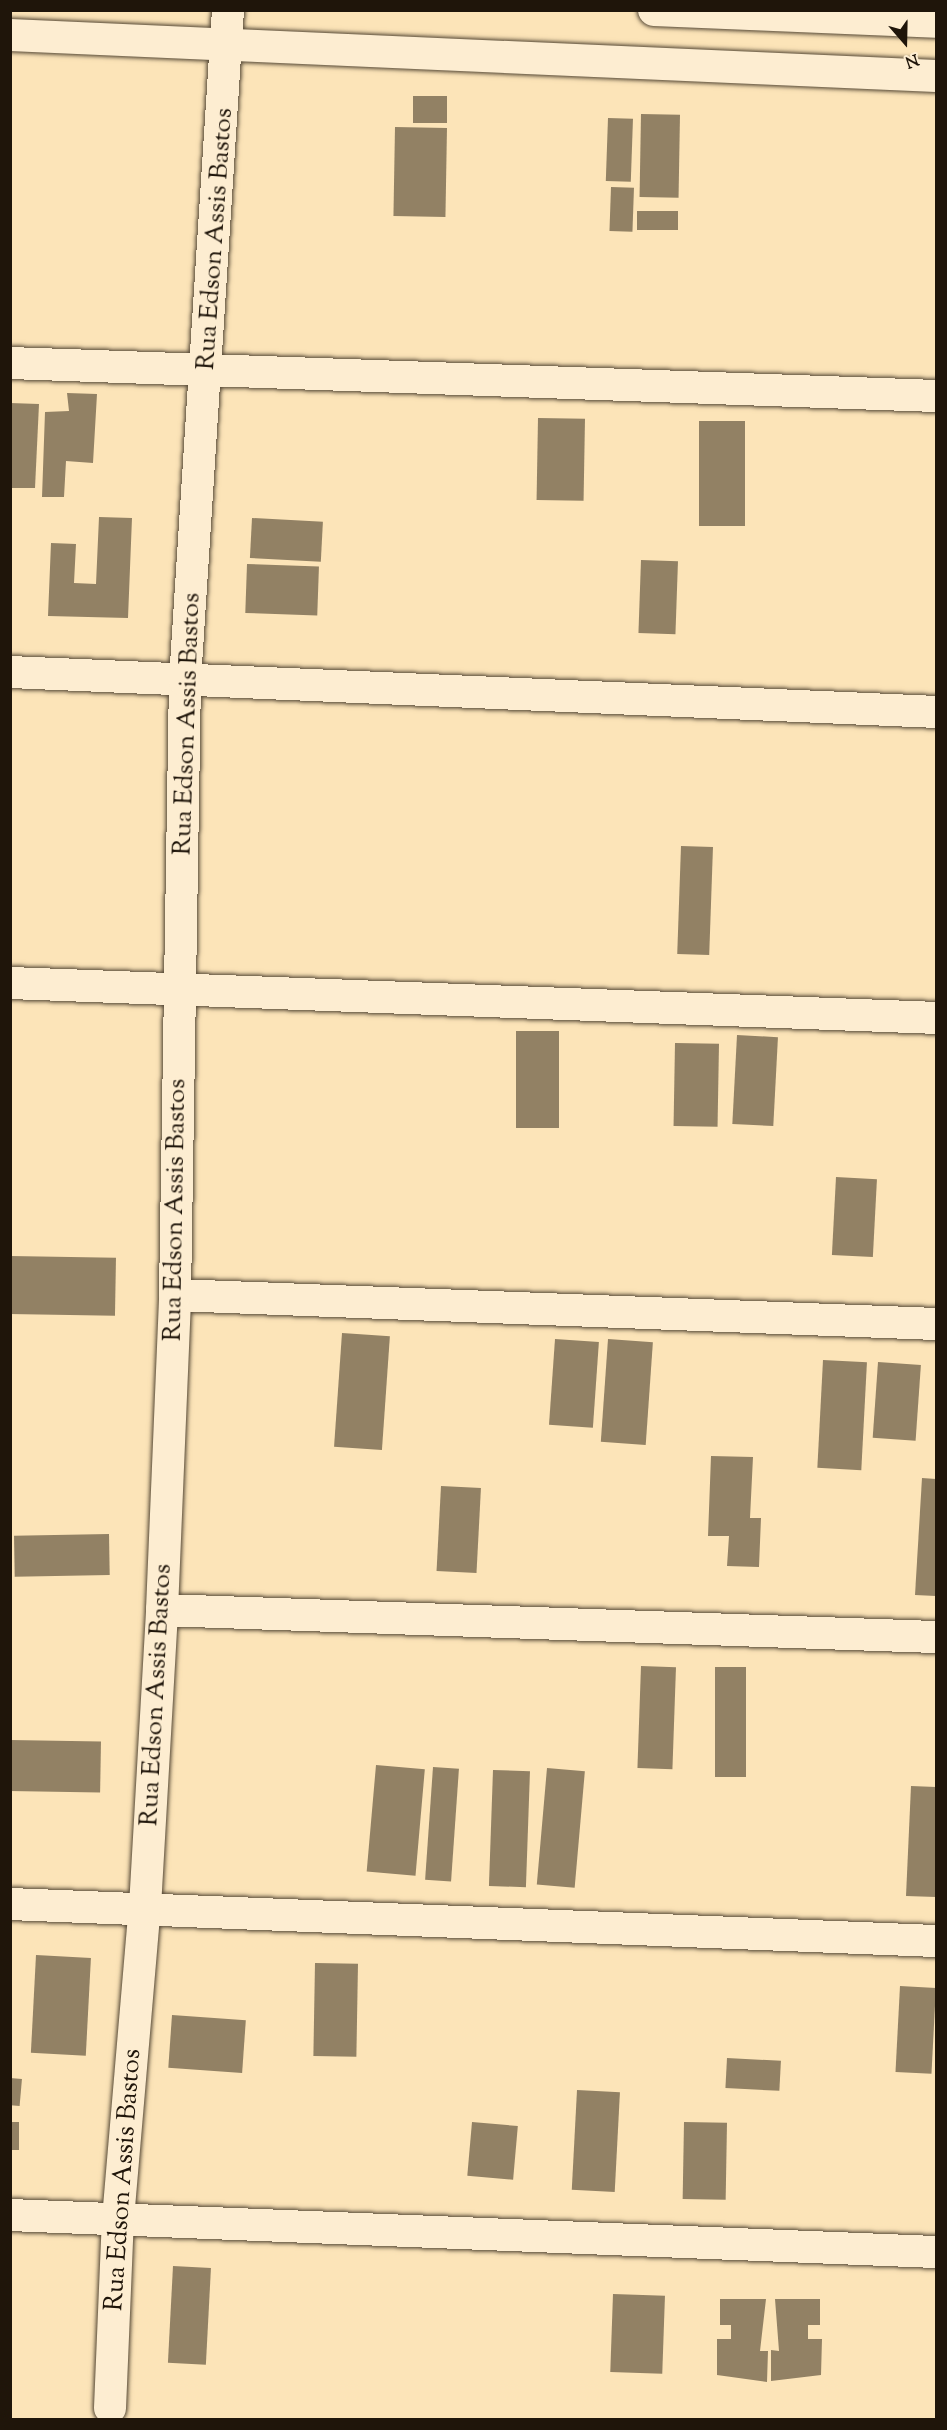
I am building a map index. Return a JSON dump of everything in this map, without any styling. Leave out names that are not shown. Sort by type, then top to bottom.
[{"type":"street","name":"Rua Edson Assis Bastos","points":[[110,2408],[118,2219],[145,1907],[162,1610],[175,1295],[182,987],[185,680],[208,369],[228,45],[228,10]]},
{"type":"street","points":[[654,10],[936,22]]},
{"type":"street","points":[[10,35],[936,76]]},
{"type":"street","points":[[10,363],[936,396]]},
{"type":"street","points":[[10,672],[936,712]]},
{"type":"street","points":[[10,983],[182,987],[936,1018]]},
{"type":"street","points":[[175,1295],[936,1324]]},
{"type":"street","points":[[162,1610],[936,1637]]},
{"type":"street","points":[[10,1904],[145,1907],[936,1941]]},
{"type":"street","points":[[10,2215],[936,2252]]},
{"type":"building","points":[[413,96],[447,96],[447,123],[413,123]]},
{"type":"building","points":[[641,114],[680,115],[679,198],[640,197]]},
{"type":"building","points":[[608,118],[633,119],[631,182],[606,181]]},
{"type":"building","points":[[395,127],[447,128],[445,217],[393,216]]},
{"type":"building","points":[[611,187],[634,188],[632,232],[609,231]]},
{"type":"building","points":[[637,211],[678,211],[678,230],[637,230]]},
{"type":"building","points":[[67,393],[97,394],[93,463],[66,461],[64,497],[42,497],[45,412],[69,411]]},
{"type":"building","points":[[10,403],[39,404],[35,488],[10,488]]},
{"type":"building","points":[[538,418],[585,419],[584,501],[537,500]]},
{"type":"building","points":[[699,421],[745,421],[745,526],[699,526]]},
{"type":"building","points":[[99,517],[132,518],[128,618],[48,616],[51,543],[76,544],[74,583],[96,584]]},
{"type":"building","points":[[252,518],[323,522],[321,562],[250,558]]},
{"type":"building","points":[[641,560],[678,561],[675,634],[638,633]]},
{"type":"building","points":[[247,564],[319,567],[317,615],[245,613]]},
{"type":"building","points":[[681,846],[713,847],[709,955],[677,954]]},
{"type":"building","points":[[516,1031],[559,1031],[559,1128],[516,1128]]},
{"type":"building","points":[[737,1035],[778,1037],[773,1126],[732,1124]]},
{"type":"building","points":[[675,1043],[719,1044],[718,1127],[674,1126]]},
{"type":"building","points":[[836,1177],[877,1179],[873,1257],[832,1255]]},
{"type":"building","points":[[10,1256],[116,1258],[115,1316],[10,1314]]},
{"type":"building","points":[[342,1333],[390,1336],[382,1450],[334,1447]]},
{"type":"building","points":[[555,1339],[599,1342],[593,1428],[549,1425]]},
{"type":"building","points":[[608,1339],[653,1342],[646,1445],[601,1442]]},
{"type":"building","points":[[823,1360],[867,1362],[861,1470],[817,1468]]},
{"type":"building","points":[[878,1362],[921,1365],[916,1441],[873,1438]]},
{"type":"building","points":[[711,1456],[753,1457],[750,1518],[761,1518],[759,1567],[727,1566],[729,1536],[708,1536]]},
{"type":"building","points":[[922,1478],[936,1479],[936,1596],[915,1595]]},
{"type":"building","points":[[441,1486],[481,1488],[476,1573],[437,1571]]},
{"type":"building","points":[[109,1534],[110,1575],[15,1577],[14,1536]]},
{"type":"building","points":[[641,1666],[676,1667],[672,1769],[637,1768]]},
{"type":"building","points":[[715,1667],[746,1667],[746,1777],[715,1777]]},
{"type":"building","points":[[10,1740],[101,1742],[100,1793],[10,1791]]},
{"type":"building","points":[[376,1765],[425,1769],[415,1876],[367,1872]]},
{"type":"building","points":[[433,1767],[459,1769],[451,1882],[425,1880]]},
{"type":"building","points":[[547,1768],[585,1771],[575,1888],[537,1885]]},
{"type":"building","points":[[493,1770],[530,1771],[526,1887],[489,1886]]},
{"type":"building","points":[[911,1786],[936,1787],[936,1897],[906,1896]]},
{"type":"building","points":[[36,1955],[91,1958],[86,2056],[31,2053]]},
{"type":"building","points":[[315,1963],[358,1964],[356,2057],[313,2056]]},
{"type":"building","points":[[900,1986],[936,1988],[931,2074],[895,2072]]},
{"type":"building","points":[[172,2015],[246,2020],[242,2073],[168,2068]]},
{"type":"building","points":[[727,2058],[781,2061],[779,2091],[725,2088]]},
{"type":"building","points":[[10,2078],[22,2079],[20,2106],[10,2105]]},
{"type":"building","points":[[577,2090],[620,2092],[615,2192],[572,2190]]},
{"type":"building","points":[[10,2122],[19,2122],[19,2150],[10,2150]]},
{"type":"building","points":[[472,2122],[518,2126],[513,2180],[467,2176]]},
{"type":"building","points":[[684,2122],[727,2123],[726,2200],[683,2199]]},
{"type":"building","points":[[173,2266],[211,2268],[206,2365],[168,2363]]},
{"type":"building","points":[[613,2294],[665,2296],[662,2374],[610,2372]]},
{"type":"building","points":[[720,2299],[766,2299],[760,2351],[768,2351],[767,2382],[717,2375],[717,2339],[731,2339],[731,2325],[720,2325]]},
{"type":"building","points":[[775,2299],[820,2299],[820,2325],[808,2325],[808,2339],[822,2339],[821,2375],[771,2381],[771,2350],[779,2351]]}]
